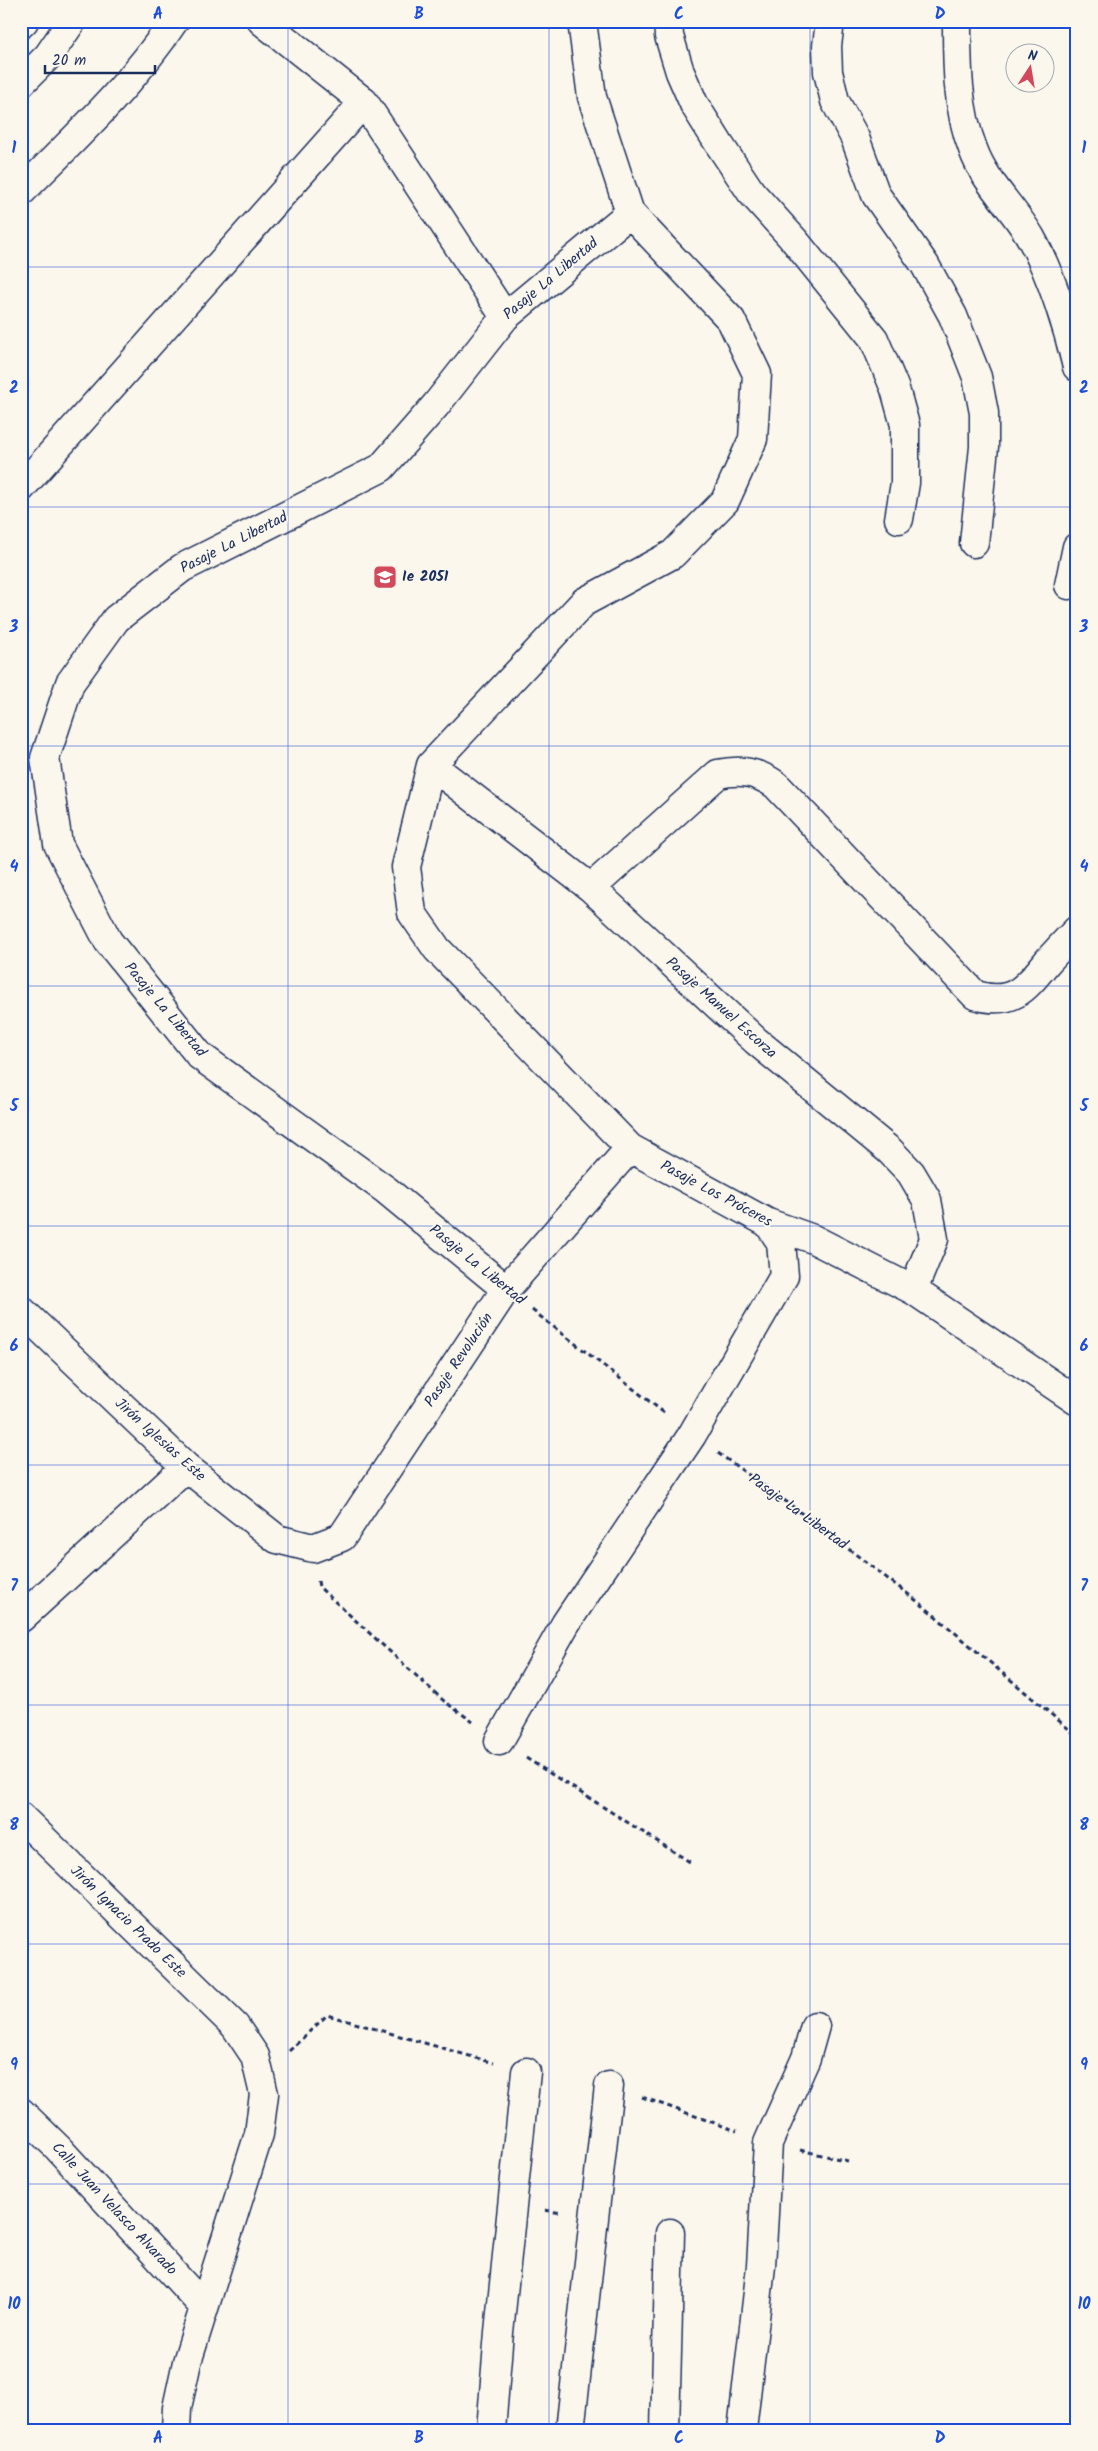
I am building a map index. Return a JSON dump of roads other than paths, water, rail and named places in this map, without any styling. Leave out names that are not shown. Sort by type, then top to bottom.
[{"type":"main road","points":[[21,24],[24,21]]},
{"type":"main road","points":[[21,83],[48,56],[72,21]]},
{"type":"main road","points":[[21,192],[110,101],[155,50],[174,21]]},
{"type":"main road","points":[[262,21],[364,102],[505,317]]},
{"type":"main road","points":[[431,765],[453,739],[584,602],[673,554],[725,502],[753,439],[758,374],[731,320],[630,213],[592,97],[582,21]]},
{"type":"main road","points":[[668,21],[669,36],[680,72],[694,104],[719,144],[751,192],[795,241],[874,338],[895,389],[905,425],[905,483],[899,519]]},
{"type":"main road","points":[[830,21],[827,46],[828,72],[835,101],[854,138],[876,195],[925,265],[954,316],[977,377],[984,413],[984,447],[974,543]]},
{"type":"main road","points":[[956,21],[958,83],[966,129],[973,151],[986,175],[1031,239],[1070,335],[1077,368]]},
{"type":"main road","points":[[21,488],[364,102]]},
{"type":"main road","name":"Pasaje La Libertad","points":[[506,1289],[386,1190],[200,1056],[108,940],[58,844],[44,758],[70,683],[116,619],[182,568],[382,468],[436,405],[505,317],[630,213]]},
{"type":"main road","points":[[1069,584],[1077,548]]},
{"type":"main road","name":"Pasaje Manuel Escorza","points":[[431,765],[591,888],[756,1041],[890,1151],[911,1173],[927,1200],[934,1240],[912,1290]]},
{"type":"main road","name":"Pasaje Los Próceres","points":[[431,765],[406,867],[412,914],[437,949],[630,1148],[768,1223],[814,1239],[912,1290],[1077,1401]]},
{"type":"main road","points":[[591,888],[718,774],[745,771],[762,776],[776,785],[975,995],[998,999],[1020,992],[1030,984],[1077,930]]},
{"type":"main road","name":"Pasaje Revolución","points":[[313,1548],[342,1536],[506,1289],[630,1148]]},
{"type":"main road","points":[[499,1741],[566,1623],[692,1435],[784,1276],[781,1242],[768,1223]]},
{"type":"main road","name":"Jirón Iglesias Este","points":[[21,1310],[186,1467],[276,1539],[313,1548]]},
{"type":"main road","points":[[21,1618],[186,1467]]},
{"type":"main road","name":"Jirón Ignacio Prado Este","points":[[21,1817],[235,2026],[254,2056],[264,2094],[259,2134],[204,2307]]},
{"type":"main road","points":[[742,2430],[761,2266],[768,2143],[806,2058],[815,2026]]},
{"type":"main road","points":[[491,2430],[499,2332],[526,2072]]},
{"type":"main road","points":[[570,2430],[609,2086]]},
{"type":"main road","name":"Calle Juan Velasco Alvarado","points":[[21,2112],[58,2148],[204,2307]]},
{"type":"main road","points":[[665,2430],[670,2233]]},
{"type":"main road","points":[[176,2430],[177,2408],[187,2362],[204,2307]]},
{"type":"place","name":"Ie 2051","points":[[385,577]]}]
